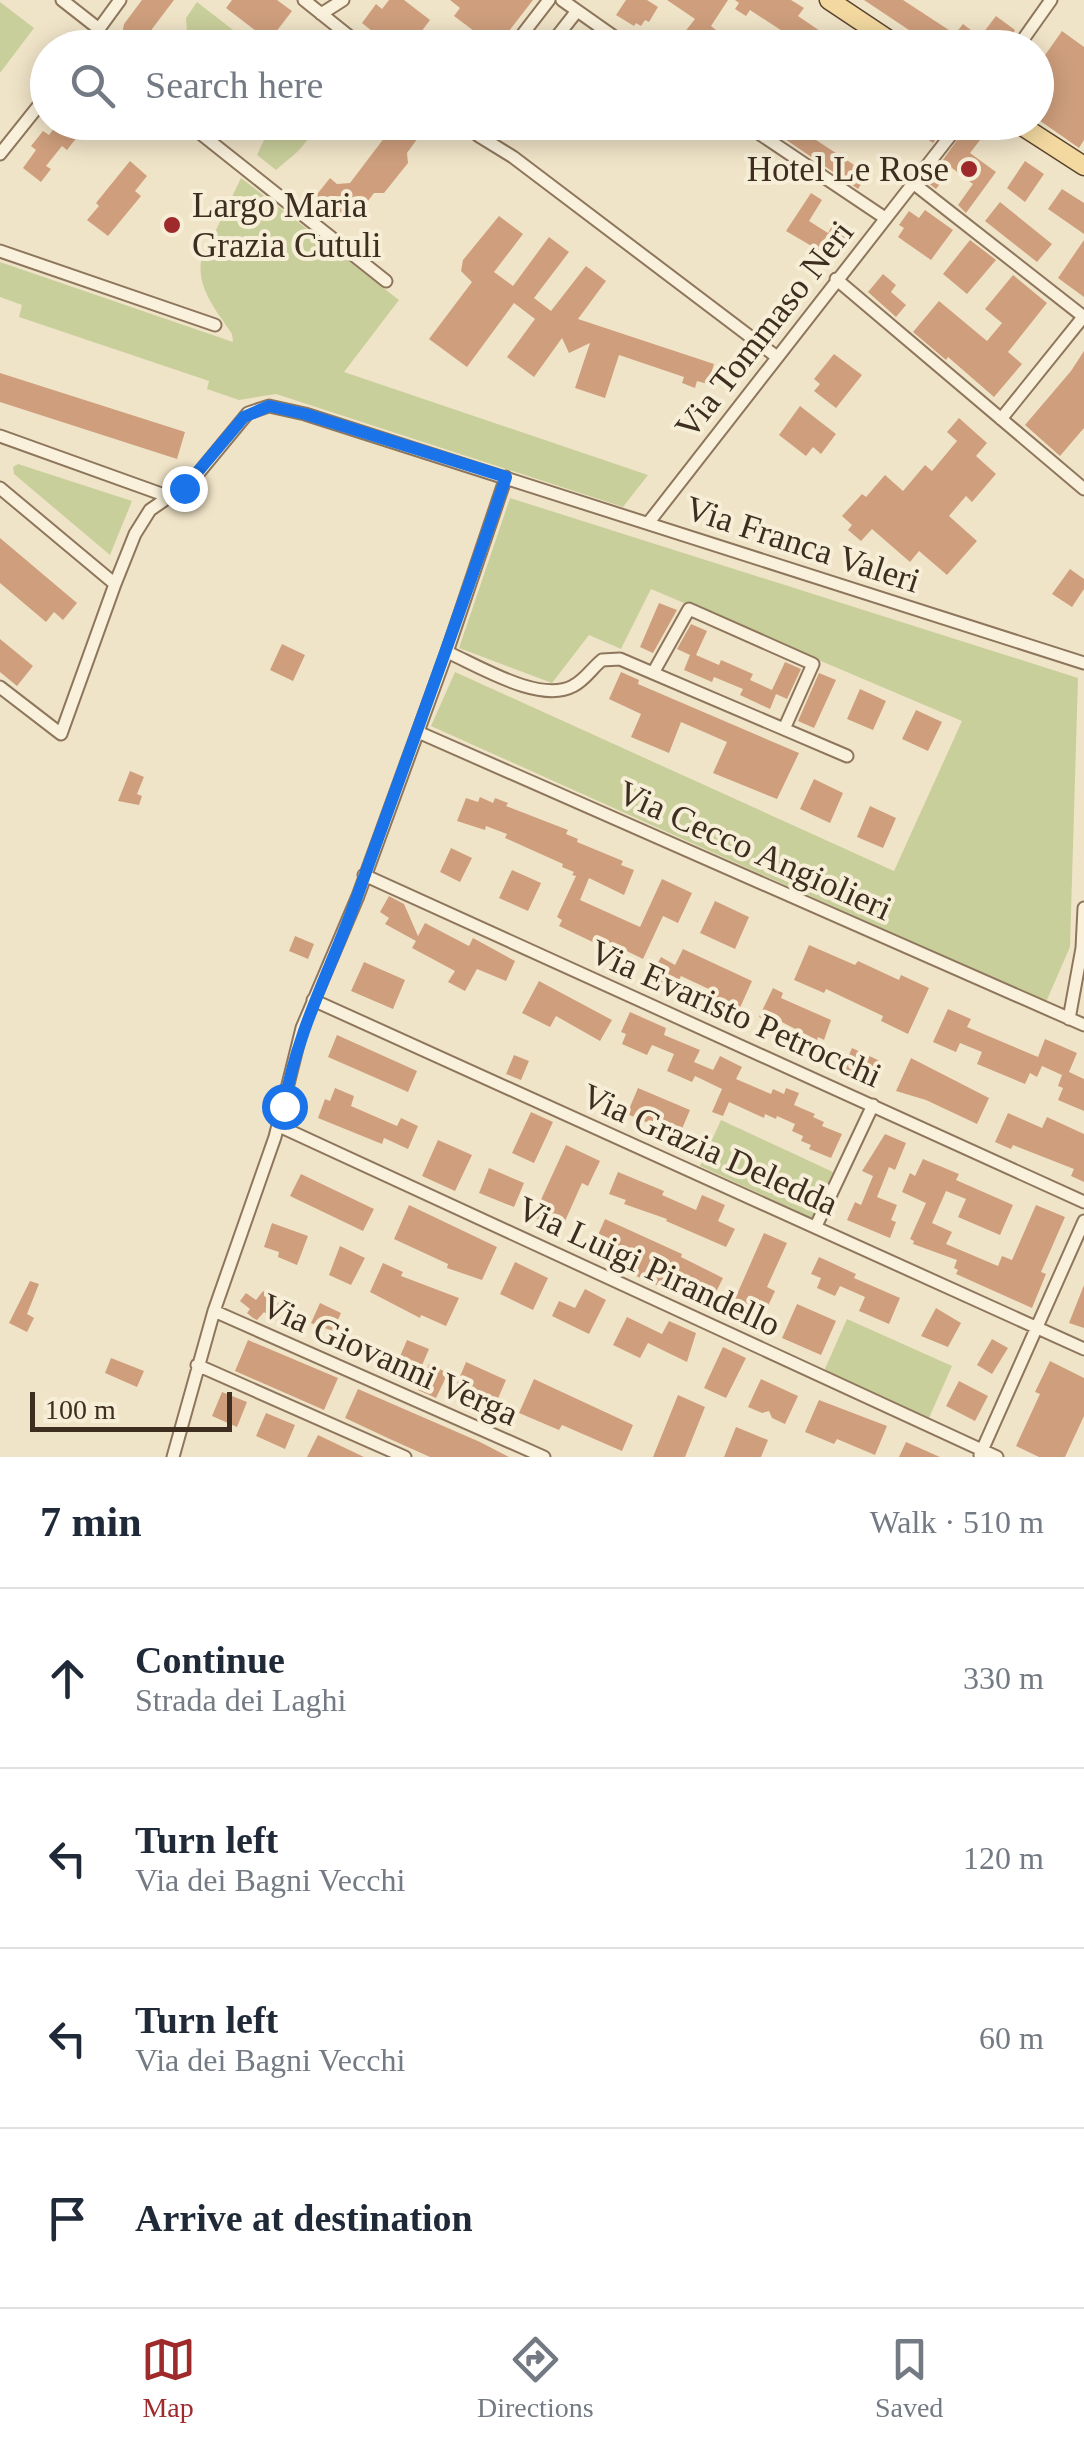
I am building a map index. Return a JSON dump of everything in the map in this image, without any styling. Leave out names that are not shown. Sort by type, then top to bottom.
[{"type":"main road","points":[[829,0],[875,30]]},
{"type":"main road","points":[[1044,140],[1084,166]]},
{"type":"street","points":[[62,0],[99,29],[120,0]]},
{"type":"street","points":[[304,0],[341,30]]},
{"type":"street","points":[[321,14],[343,0]]},
{"type":"street","points":[[526,30],[549,0]]},
{"type":"street","points":[[562,0],[604,30]]},
{"type":"street","points":[[1030,30],[1052,0]]},
{"type":"street","points":[[562,30],[576,11]]},
{"type":"street","points":[[0,154],[30,116]]},
{"type":"street","points":[[209,140],[386,281]]},
{"type":"street","points":[[486,140],[513,156],[777,357]]},
{"type":"street","points":[[769,140],[885,218]]},
{"type":"street","name":"Via Tommaso Neri","points":[[650,522],[947,140]]},
{"type":"street","points":[[913,183],[1084,316],[1000,418]]},
{"type":"street","points":[[0,251],[215,325]]},
{"type":"street","points":[[836,280],[1084,489]]},
{"type":"street","name":"Via Franca Valeri","points":[[0,687],[62,734],[115,584],[142,521],[167,496],[192,481],[244,417],[269,406],[305,414],[1082,659]]},
{"type":"street","points":[[0,436],[167,496]]},
{"type":"street","points":[[173,1457],[214,1311],[279,1126],[294,1054],[418,732],[506,477]]},
{"type":"street","points":[[0,488],[115,584]]},
{"type":"street","points":[[654,672],[689,608],[813,664],[784,729]]},
{"type":"street","points":[[447,652],[519,684],[546,691],[576,685],[607,658],[630,662],[846,756]]},
{"type":"street","name":"Via Cecco Angiolieri","points":[[418,732],[1084,1026]]},
{"type":"street","name":"Via Evaristo Petrocchi","points":[[364,875],[1084,1202]]},
{"type":"street","points":[[1069,1019],[1083,949],[1084,908]]},
{"type":"street","name":"Via Grazia Deledda","points":[[314,1000],[1084,1349]]},
{"type":"street","points":[[816,1226],[873,1105]]},
{"type":"street","name":"Via Luigi Pirandello","points":[[279,1126],[980,1454],[997,1457]]},
{"type":"street","points":[[980,1454],[1084,1221]]},
{"type":"street","name":"Via Giovanni Verga","points":[[214,1311],[544,1457]]},
{"type":"street","points":[[198,1365],[405,1457]]},
{"type":"green space","points":[[0,2],[34,28],[0,73]]},
{"type":"green space","points":[[197,2],[233,30],[187,30],[186,18]]},
{"type":"green space","points":[[264,140],[306,140],[276,170],[257,155]]},
{"type":"green space","points":[[241,178],[399,300],[344,372],[648,475],[623,507],[276,394],[239,400],[207,389],[209,381],[19,317],[22,305],[0,297],[0,262],[233,342],[205,290],[201,261]]},
{"type":"green space","points":[[18,464],[132,501],[110,555],[14,474],[13,467]]},
{"type":"green space","points":[[510,498],[1078,678],[1070,947],[1046,1002],[431,726],[455,672],[894,871],[962,721],[651,589],[621,649],[589,635],[552,683],[459,648]]},
{"type":"green space","points":[[721,1120],[833,1172],[812,1218],[700,1166]]},
{"type":"green space","points":[[847,1319],[952,1366],[929,1418],[824,1371]]},
{"type":"building","points":[[142,0],[174,0],[152,30],[123,30]]},
{"type":"building","points":[[232,0],[277,0],[292,11],[277,30],[255,30],[226,8]]},
{"type":"building","points":[[389,0],[404,0],[430,20],[422,30],[371,30],[362,23],[376,4],[382,9]]},
{"type":"building","points":[[450,0],[533,0],[510,30],[473,30],[454,16],[460,8]]},
{"type":"building","points":[[626,0],[647,0],[658,7],[649,22],[634,26],[616,15]]},
{"type":"building","points":[[667,0],[728,0],[711,26],[716,30],[686,30],[695,19]]},
{"type":"building","points":[[735,0],[791,0],[804,8],[798,16],[819,30],[781,30],[750,10],[746,16],[735,9],[739,3]]},
{"type":"building","points":[[864,0],[903,0],[949,30],[909,30]]},
{"type":"building","points":[[996,16],[1015,30],[985,30]]},
{"type":"building","points":[[1062,31],[1084,47],[1084,140],[1079,148],[1054,131],[1054,42]]},
{"type":"building","points":[[36,140],[75,140],[67,150],[62,146],[46,166],[51,169],[41,182],[23,168],[36,150],[31,146]]},
{"type":"building","points":[[383,140],[416,140],[407,153],[408,163],[384,193],[374,193],[359,213],[336,215],[314,198],[330,178],[337,184],[350,183]]},
{"type":"building","points":[[786,140],[816,140],[868,174],[858,189]]},
{"type":"building","points":[[957,140],[980,140],[970,153],[996,172],[966,213],[958,205],[973,184],[952,168],[936,189],[927,182]]},
{"type":"building","points":[[130,161],[147,176],[135,191],[141,196],[108,236],[87,220]]},
{"type":"building","points":[[1025,161],[1044,174],[1025,202],[1007,188]]},
{"type":"building","points":[[1062,189],[1084,203],[1084,234],[1048,209]]},
{"type":"building","points":[[811,193],[822,200],[809,221],[828,233],[834,223],[849,231],[832,258],[786,231]]},
{"type":"building","points":[[1000,202],[1052,244],[1037,262],[985,221]]},
{"type":"building","points":[[925,210],[953,230],[931,260],[898,237],[904,228],[899,225],[909,211],[919,218]]},
{"type":"building","points":[[499,216],[523,234],[494,272],[513,286],[549,237],[569,252],[534,298],[551,311],[586,266],[606,281],[578,319],[714,364],[708,384],[697,381],[695,388],[682,383],[684,377],[619,355],[605,398],[575,388],[590,343],[569,353],[562,338],[534,377],[507,357],[535,319],[514,303],[467,367],[429,339],[472,282],[461,271],[463,260]]},
{"type":"building","points":[[970,240],[996,260],[967,294],[943,274]]},
{"type":"building","points":[[1084,240],[1084,297],[1058,278]]},
{"type":"building","points":[[883,274],[896,285],[891,292],[906,305],[896,317],[868,292]]},
{"type":"building","points":[[1013,275],[1047,303],[1008,352],[1022,364],[994,397],[913,332],[939,301],[987,341],[1002,323],[985,309]]},
{"type":"building","points":[[1084,351],[1084,428],[1060,456],[1025,425]]},
{"type":"building","points":[[834,354],[862,375],[836,408],[814,391],[820,384],[814,379]]},
{"type":"building","points":[[0,373],[185,432],[177,459],[0,402]]},
{"type":"building","points":[[800,406],[836,434],[821,454],[813,447],[806,456],[779,435]]},
{"type":"building","points":[[959,418],[987,443],[976,456],[996,474],[972,502],[966,496],[949,516],[977,541],[947,575],[919,551],[910,562],[872,529],[861,541],[848,530],[852,525],[842,516],[885,475],[903,491],[925,465],[932,471],[957,441],[947,432]]},
{"type":"building","points":[[0,538],[77,603],[63,620],[54,612],[46,622],[0,583]]},
{"type":"building","points":[[1070,569],[1084,579],[1084,589],[1072,607],[1052,594]]},
{"type":"building","points":[[659,603],[677,610],[653,653],[640,647]]},
{"type":"building","points":[[691,624],[707,631],[696,655],[719,665],[721,660],[753,674],[750,680],[772,690],[785,662],[801,669],[787,699],[776,694],[770,709],[740,695],[743,689],[684,670],[690,655],[677,649]]},
{"type":"building","points":[[0,639],[33,666],[17,686],[0,672]]},
{"type":"building","points":[[282,644],[305,655],[293,681],[270,670]]},
{"type":"building","points":[[621,672],[639,680],[638,684],[799,753],[777,799],[713,773],[727,742],[681,722],[669,753],[631,737],[641,714],[609,699]]},
{"type":"building","points":[[819,673],[836,680],[814,728],[798,721]]},
{"type":"building","points":[[860,689],[886,701],[873,730],[847,719]]},
{"type":"building","points":[[916,710],[942,722],[928,751],[902,739]]},
{"type":"building","points":[[130,771],[144,777],[137,794],[142,796],[139,805],[118,801]]},
{"type":"building","points":[[814,779],[843,793],[830,823],[800,809]]},
{"type":"building","points":[[480,797],[493,803],[495,798],[568,830],[566,834],[578,839],[577,842],[623,861],[621,865],[634,870],[624,895],[589,878],[580,900],[640,927],[662,879],[692,893],[678,923],[663,916],[643,959],[600,938],[597,944],[559,926],[562,920],[557,917],[576,876],[572,875],[574,872],[505,838],[507,834],[457,821],[466,798],[478,802]]},
{"type":"building","points":[[870,806],[896,818],[883,848],[857,837]]},
{"type":"building","points":[[451,848],[472,858],[460,882],[440,872]]},
{"type":"building","points":[[512,870],[541,883],[528,911],[499,898]]},
{"type":"building","points":[[389,896],[404,904],[418,936],[425,923],[469,946],[473,938],[515,961],[506,981],[477,969],[465,991],[448,982],[455,971],[412,948],[416,941],[385,924],[389,918],[380,912]]},
{"type":"building","points":[[715,901],[749,917],[735,949],[700,933]]},
{"type":"building","points":[[295,936],[314,944],[308,959],[289,951]]},
{"type":"building","points":[[809,945],[855,965],[858,961],[899,980],[901,975],[929,988],[908,1034],[881,1021],[883,1016],[826,989],[824,993],[794,980]]},
{"type":"building","points":[[683,949],[752,981],[734,1021],[706,1008],[713,991],[681,976],[674,990],[650,978],[661,957],[675,965]]},
{"type":"building","points":[[364,962],[405,980],[393,1009],[351,991]]},
{"type":"building","points":[[539,981],[612,1020],[600,1041],[556,1016],[550,1027],[522,1013]]},
{"type":"building","points":[[773,988],[783,993],[781,998],[831,1020],[824,1040],[772,1017],[770,1022],[759,1017]]},
{"type":"building","points":[[948,1009],[971,1019],[967,1027],[1038,1057],[1045,1039],[1077,1053],[1069,1072],[1084,1079],[1084,1111],[1058,1100],[1063,1088],[1058,1086],[1062,1075],[1042,1066],[1037,1077],[1030,1073],[1025,1084],[977,1064],[982,1052],[960,1043],[956,1052],[933,1042]]},
{"type":"building","points":[[630,1012],[666,1028],[664,1035],[700,1050],[694,1062],[713,1070],[720,1056],[742,1067],[736,1079],[771,1094],[773,1089],[784,1094],[786,1088],[799,1093],[794,1105],[815,1114],[813,1117],[824,1122],[822,1126],[842,1134],[831,1158],[809,1149],[811,1145],[801,1141],[803,1136],[792,1131],[795,1124],[777,1116],[776,1119],[765,1114],[764,1118],[729,1102],[723,1116],[712,1112],[722,1089],[695,1076],[692,1082],[667,1071],[674,1054],[652,1045],[647,1055],[622,1044],[626,1034],[621,1032]]},
{"type":"building","points":[[337,1035],[417,1071],[408,1092],[328,1057]]},
{"type":"building","points":[[852,1048],[880,1061],[871,1081],[842,1071]]},
{"type":"building","points":[[514,1055],[529,1061],[521,1080],[506,1074]]},
{"type":"building","points":[[911,1058],[989,1098],[977,1124],[896,1091]]},
{"type":"building","points":[[335,1088],[354,1096],[351,1106],[397,1126],[401,1118],[418,1126],[408,1149],[384,1138],[382,1144],[318,1118],[325,1099],[330,1101]]},
{"type":"building","points":[[638,1088],[690,1110],[679,1136],[627,1114]]},
{"type":"building","points":[[531,1112],[553,1122],[534,1163],[512,1153]]},
{"type":"building","points":[[1008,1113],[1042,1128],[1047,1117],[1084,1134],[1084,1182],[1071,1176],[1074,1169],[995,1142]]},
{"type":"building","points":[[885,1134],[906,1143],[895,1170],[889,1167],[877,1197],[897,1205],[890,1238],[847,1220],[855,1202],[861,1205],[873,1176],[862,1171]]},
{"type":"building","points":[[438,1140],[472,1155],[455,1191],[422,1176]]},
{"type":"building","points":[[566,1145],[600,1161],[588,1186],[582,1183],[561,1230],[533,1217]]},
{"type":"building","points":[[923,1159],[959,1174],[956,1180],[1013,1205],[1000,1235],[958,1217],[966,1199],[946,1191],[932,1223],[952,1232],[946,1244],[998,1266],[1002,1256],[1012,1260],[1036,1205],[1065,1217],[1041,1272],[1046,1274],[1032,1308],[956,1274],[957,1260],[913,1244],[910,1239],[926,1203],[902,1192],[910,1173],[915,1176]]},
{"type":"building","points":[[489,1168],[524,1183],[514,1207],[479,1193]]},
{"type":"building","points":[[618,1172],[664,1191],[662,1195],[696,1210],[702,1195],[725,1205],[718,1221],[735,1229],[726,1247],[609,1194]]},
{"type":"building","points":[[301,1174],[374,1209],[363,1231],[290,1196]]},
{"type":"building","points":[[409,1205],[497,1247],[482,1280],[447,1268],[448,1264],[394,1239]]},
{"type":"building","points":[[605,1219],[682,1254],[681,1257],[723,1278],[708,1308],[634,1275],[636,1269],[595,1252]]},
{"type":"building","points":[[272,1223],[308,1236],[297,1265],[264,1247]]},
{"type":"building","points":[[764,1233],[787,1243],[767,1287],[775,1291],[761,1321],[731,1308]]},
{"type":"building","points":[[340,1246],[365,1258],[351,1285],[329,1275]]},
{"type":"building","points":[[819,1257],[900,1298],[889,1324],[859,1311],[865,1297],[840,1286],[835,1296],[817,1288],[821,1278],[811,1274]]},
{"type":"building","points":[[515,1262],[548,1278],[533,1310],[500,1294]]},
{"type":"building","points":[[383,1263],[403,1272],[401,1276],[459,1298],[446,1326],[421,1315],[420,1318],[370,1292]]},
{"type":"building","points":[[30,1281],[39,1284],[27,1314],[34,1318],[27,1332],[9,1323]]},
{"type":"building","points":[[1084,1285],[1084,1328],[1069,1323]]},
{"type":"building","points":[[585,1289],[606,1300],[589,1334],[552,1316],[559,1301],[575,1308]]},
{"type":"building","points":[[263,1291],[285,1309],[275,1321],[264,1312],[257,1320],[253,1318],[247,1313],[250,1309],[240,1301],[246,1293],[256,1300]]},
{"type":"building","points":[[320,1303],[341,1313],[333,1331],[311,1323]]},
{"type":"building","points":[[797,1304],[836,1321],[821,1355],[782,1338]]},
{"type":"building","points":[[936,1308],[961,1323],[948,1347],[921,1336]]},
{"type":"building","points":[[627,1317],[662,1334],[669,1321],[696,1333],[687,1362],[648,1343],[640,1358],[613,1345]]},
{"type":"building","points":[[992,1339],[1008,1348],[992,1374],[977,1365]]},
{"type":"building","points":[[248,1340],[338,1378],[324,1410],[235,1371]]},
{"type":"building","points":[[407,1340],[429,1349],[420,1370],[398,1361]]},
{"type":"building","points":[[723,1347],[746,1358],[726,1398],[704,1388]]},
{"type":"building","points":[[111,1358],[144,1371],[137,1387],[105,1373]]},
{"type":"building","points":[[1050,1361],[1084,1378],[1084,1416],[1065,1457],[1039,1457],[1016,1446]]},
{"type":"building","points":[[466,1362],[506,1380],[496,1403],[456,1386]]},
{"type":"building","points":[[429,1364],[448,1373],[436,1398],[418,1390]]},
{"type":"building","points":[[534,1379],[633,1425],[622,1451],[562,1425],[559,1430],[519,1413]]},
{"type":"building","points":[[761,1379],[798,1396],[785,1424],[772,1418],[769,1411],[762,1413],[748,1407]]},
{"type":"building","points":[[959,1381],[988,1396],[975,1421],[946,1406]]},
{"type":"building","points":[[358,1389],[509,1457],[430,1457],[392,1440],[345,1418]]},
{"type":"building","points":[[222,1392],[247,1402],[237,1427],[212,1416]]},
{"type":"building","points":[[678,1395],[705,1407],[685,1457],[653,1457]]},
{"type":"building","points":[[819,1400],[887,1426],[875,1455],[837,1439],[834,1444],[805,1432]]},
{"type":"building","points":[[266,1413],[295,1425],[285,1449],[256,1436]]},
{"type":"building","points":[[736,1427],[768,1440],[761,1457],[724,1457]]},
{"type":"building","points":[[318,1435],[364,1457],[307,1457]]},
{"type":"building","points":[[906,1442],[940,1457],[899,1457]]},
{"type":"place","name":"Hotel Le Rose","points":[[969,169]]},
{"type":"place","name":"Largo Maria Grazia Cutuli","points":[[172,225]]},
{"type":"route","points":[[184,488],[244,417],[269,406],[506,477],[358,896],[302,1028],[284,1106]]}]
